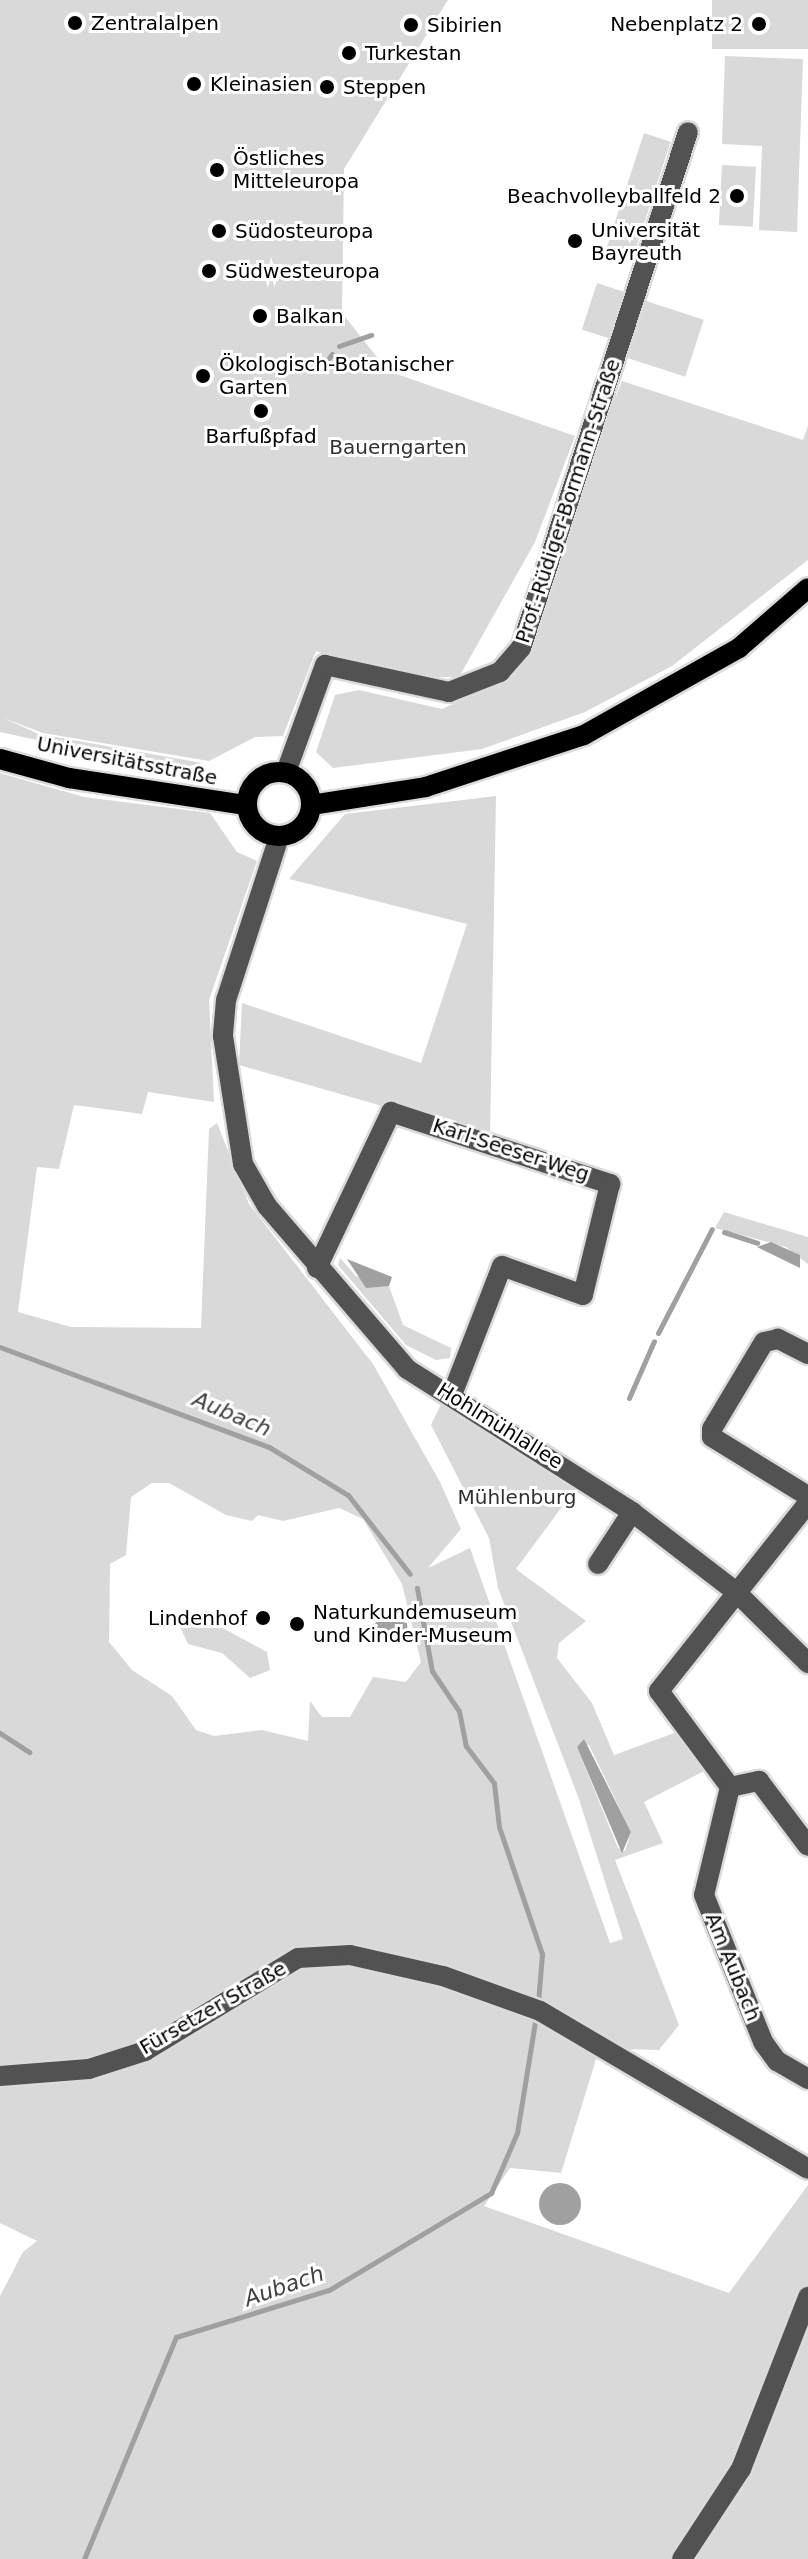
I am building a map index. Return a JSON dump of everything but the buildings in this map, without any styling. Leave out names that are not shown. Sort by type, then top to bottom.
[{"type":"main road","points":[[311,805],[426,787],[584,735],[739,648],[808,588]]},
{"type":"main road","name":"Universitätsstraße","points":[[0,759],[69,778],[246,805]]},
{"type":"main road","points":[[286,772],[302,781],[311,805],[305,824],[279,837],[253,824],[246,805],[258,779],[286,772]]},
{"type":"street","name":"Prof.-Rüdiger-Bormann-Straße","points":[[286,772],[325,665],[449,692],[500,672],[521,648],[688,132]]},
{"type":"street","name":"Hohlmühlallee","points":[[279,837],[226,1000],[223,1036],[243,1164],[317,1268],[407,1369],[632,1512],[735,1591],[808,1663]]},
{"type":"street","name":"Karl-Seeser-Weg","points":[[317,1268],[391,1112],[610,1184],[583,1295],[502,1266],[452,1395]]},
{"type":"street","points":[[808,1354],[778,1339],[764,1342],[712,1429],[712,1437],[808,1496]]},
{"type":"street","points":[[808,1503],[735,1591],[659,1691],[730,1787],[759,1781],[808,1846]]},
{"type":"street","points":[[598,1564],[632,1512]]},
{"type":"street","name":"Am Aubach","points":[[730,1787],[704,1895],[763,2042],[777,2061],[808,2079]]},
{"type":"street","name":"Fürsetzer Straße","points":[[0,2076],[89,2069],[145,2051],[298,1958],[350,1955],[443,1976],[540,2011],[808,2169]]},
{"type":"street","points":[[682,2559],[741,2469],[808,2297]]},
{"type":"green space","name":"Ökologisch-Botanischer Garten","points":[[0,0],[448,0],[344,169],[342,313],[388,371],[575,436],[535,542],[459,677],[394,677],[316,651],[283,736],[255,737],[209,761],[43,733],[3,718],[39,734],[202,763],[175,770],[0,732]]},
{"type":"green space","name":"Nebenplatz 2","points":[[712,0],[808,0],[808,49],[712,49]]},
{"type":"green space","points":[[725,56],[803,59],[797,232],[759,230],[762,146],[722,144]]},
{"type":"green space","points":[[644,133],[671,142],[633,257],[607,248]]},
{"type":"green space","name":"Beachvolleyballfeld 2","points":[[722,165],[756,167],[753,227],[719,225]]},
{"type":"green space","points":[[597,283],[625,292],[609,339],[582,330]]},
{"type":"green space","points":[[640,299],[704,320],[685,377],[621,356]]},
{"type":"green space","points":[[622,381],[803,440],[808,426],[808,560],[672,666],[585,712],[482,749],[333,768],[316,752],[335,695],[359,690],[442,709],[486,689],[530,608]]},
{"type":"green space","name":"Mühlenburg","points":[[0,773],[84,797],[210,813],[237,852],[257,861],[209,1000],[214,1102],[148,1092],[142,1114],[74,1105],[59,1169],[37,1167],[18,1312],[71,1327],[201,1328],[209,1129],[217,1123],[249,1204],[373,1364],[440,1482],[461,1529],[428,1568],[470,1548],[610,1943],[623,1939],[579,1799],[498,1588],[489,1538],[431,1425],[442,1402],[576,1488],[516,1569],[586,1621],[559,1643],[557,1658],[592,1703],[614,1755],[677,1732],[706,1770],[644,1802],[663,1843],[615,1860],[679,2025],[659,2050],[625,2049],[544,2003],[443,1976],[298,1958],[145,2051],[0,2076]],"holes":[[[152,1483],[169,1483],[226,1515],[252,1521],[258,1515],[283,1521],[339,1508],[363,1519],[402,1584],[421,1662],[406,1682],[373,1677],[350,1717],[322,1717],[310,1701],[308,1741],[262,1730],[214,1736],[196,1730],[172,1696],[132,1670],[109,1642],[110,1564],[126,1555],[131,1497]],[[589,1745],[631,1832],[625,1851],[618,1848],[577,1747]]]},
{"type":"green space","points":[[496,796],[490,1137],[239,1065],[242,1003],[421,1063],[467,924],[289,879],[345,814]]},
{"type":"green space","points":[[724,1212],[808,1237],[808,1264],[786,1247],[715,1228]]},
{"type":"green space","points":[[340,1258],[356,1276],[389,1286],[403,1325],[451,1348],[450,1358],[436,1360],[406,1345],[338,1265]]},
{"type":"green space","points":[[187,1609],[267,1652],[270,1670],[250,1678],[222,1653],[188,1644],[176,1618]]},
{"type":"green space","points":[[350,1960],[531,2017],[597,2056],[561,2173],[510,2168],[484,2206],[729,2293],[808,2185],[808,2559],[0,2559],[0,2296],[23,2252],[37,2241],[0,2223],[0,2080],[161,2054],[299,1963]]},
{"type":"shaded area","points":[[771,1242],[800,1255],[800,1268],[757,1247]]},
{"type":"shaded area","points":[[347,1259],[392,1277],[389,1286],[366,1288]]},
{"type":"shaded area","points":[[380,1618],[407,1623],[408,1636],[387,1637],[373,1626]]},
{"type":"shaded area","points":[[584,1739],[631,1832],[622,1853],[577,1747]]},
{"type":"shaded area","points":[[560,2183],[575,2189],[581,2204],[575,2219],[560,2225],[545,2219],[539,2204],[545,2189]]},
{"type":"waterway","points":[[339,346],[371,335]]},
{"type":"waterway","points":[[329,358],[332,354]]},
{"type":"waterway","points":[[658,1333],[712,1229]]},
{"type":"waterway","points":[[724,1232],[757,1243]]},
{"type":"waterway","points":[[629,1398],[654,1341]]},
{"type":"waterway","name":"Aubach","points":[[0,1347],[269,1447],[348,1495],[410,1574]]},
{"type":"waterway","name":"Aubach","points":[[417,1588],[432,1671],[459,1711],[466,1746],[494,1783],[499,1827],[542,1954],[538,2003]]},
{"type":"waterway","points":[[0,1733],[29,1752]]},
{"type":"waterway","name":"Aubach","points":[[84,2559],[176,2337],[329,2290],[491,2193],[517,2133],[535,2022]]},
{"type":"place","name":"Zentralalpen","points":[[75,23]]},
{"type":"place","name":"Nebenplatz 2","points":[[759,24]]},
{"type":"place","name":"Sibirien","points":[[411,25]]},
{"type":"place","name":"Turkestan","points":[[349,53]]},
{"type":"place","name":"Kleinasien","points":[[194,84]]},
{"type":"place","name":"Steppen","points":[[327,87]]},
{"type":"place","name":"Östliches Mitteleuropa","points":[[217,170]]},
{"type":"place","name":"Beachvolleyballfeld 2","points":[[737,196]]},
{"type":"place","name":"Südosteuropa","points":[[219,231]]},
{"type":"place","name":"Universität Bayreuth","points":[[575,241]]},
{"type":"place","name":"Südwesteuropa","points":[[209,271]]},
{"type":"place","name":"Balkan","points":[[260,316]]},
{"type":"place","name":"Ökologisch-Botanischer Garten","points":[[203,376]]},
{"type":"place","name":"Barfußpfad","points":[[261,411]]},
{"type":"place","name":"Lindenhof","points":[[263,1618]]},
{"type":"place","name":"Naturkundemuseum und Kinder-Museum","points":[[297,1624]]},
{"type":"park label","name":"Bauerngarten","points":[[398,447]]}]
